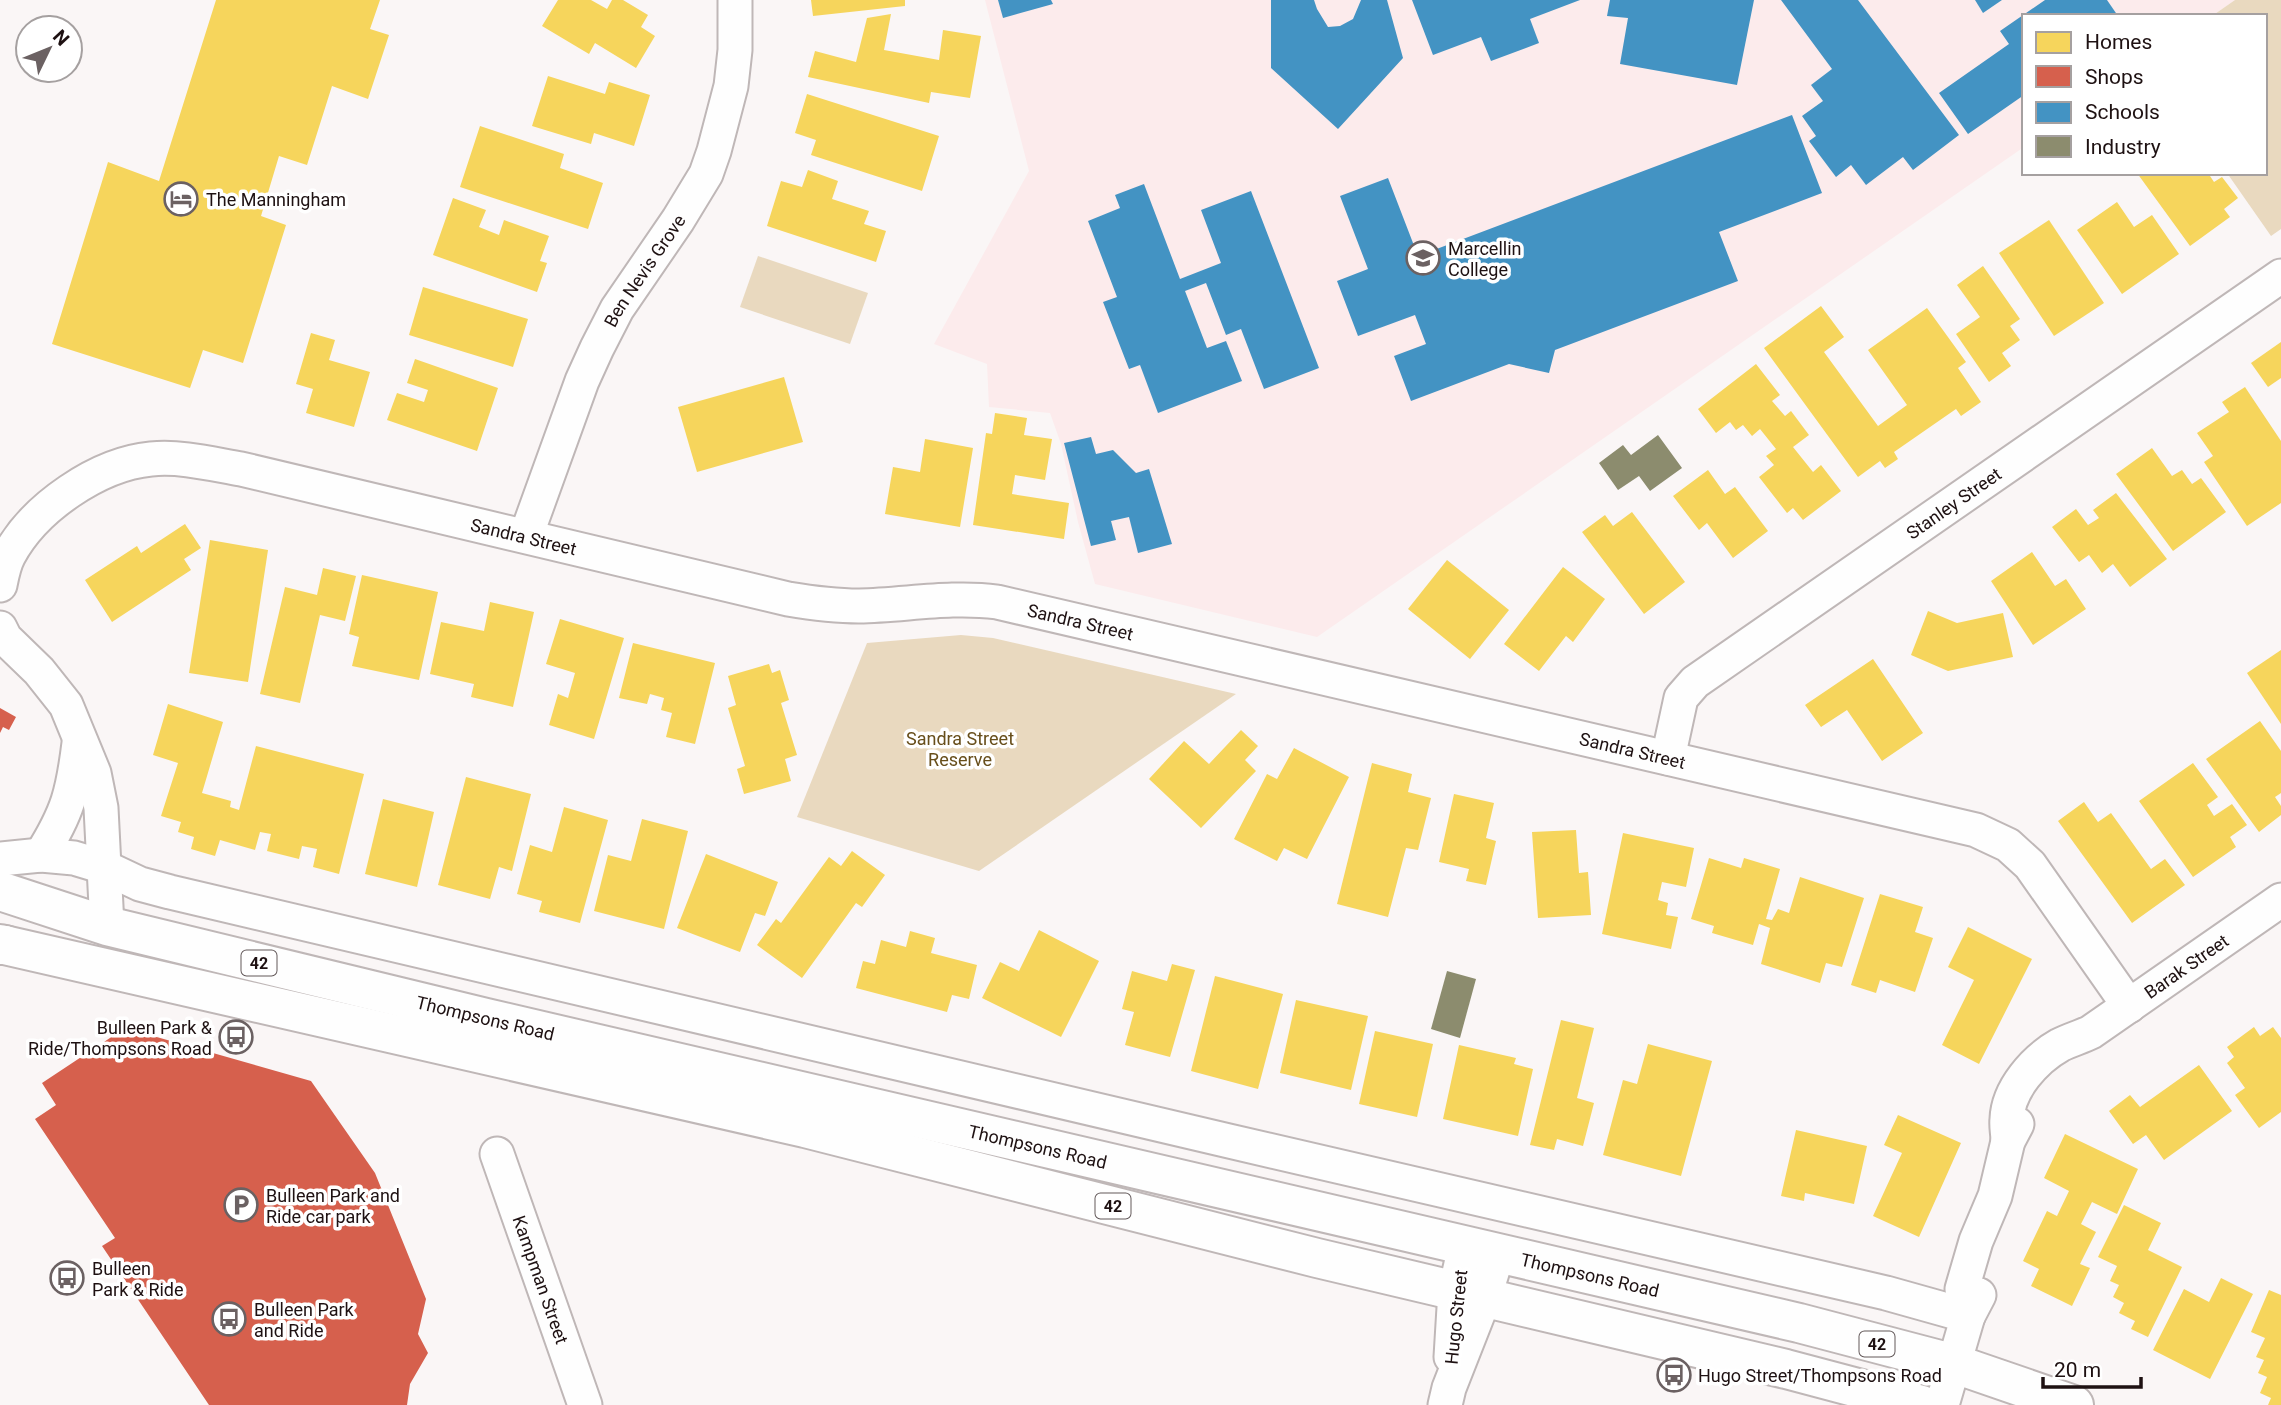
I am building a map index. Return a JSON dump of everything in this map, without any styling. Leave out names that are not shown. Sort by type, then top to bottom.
[{"type":"main road","name":"Thompsons Road","points":[[0,891],[107,926],[486,1018],[1799,1323],[1955,1364],[2074,1405]]},
{"type":"main road","name":"Thompsons Road","points":[[1,944],[805,1128],[1470,1295],[1786,1368],[1923,1405]]},
{"type":"street","name":"Ben Nevis Grove","points":[[526,536],[582,381],[597,348],[617,309],[678,220],[705,174],[714,151],[731,86],[735,50],[735,0]]},
{"type":"street","name":"Stanley Street","points":[[1668,758],[1681,698],[1695,682],[2281,276]]},
{"type":"street","name":"Sandra Street","points":[[0,585],[8,556],[19,539],[57,500],[99,475],[150,459],[198,461],[242,469],[788,599],[823,605],[858,606],[973,599],[997,602],[1993,836],[2030,865],[2129,1006]]},
{"type":"street","points":[[0,628],[5,638],[55,690],[74,723],[94,773],[101,808],[107,926]]},
{"type":"street","points":[[41,855],[61,821],[74,786],[79,740]]},
{"type":"street","points":[[0,859],[41,855],[74,858],[104,867],[140,884],[170,892],[1188,1132],[1874,1290],[1968,1316]]},
{"type":"street","name":"Barak Street","points":[[1942,1405],[1968,1316],[1980,1292],[1992,1249],[1995,1196],[2008,1141],[2032,1094],[2091,1032],[2281,900]]},
{"type":"street","name":"Kampman Street","points":[[497,1154],[585,1405]]},
{"type":"street","name":"Hugo Street","points":[[1447,1396],[1482,1249]]},
{"type":"shaded area","name":"Marcellin College","points":[[985,0],[2235,0],[2215,14],[2022,14],[2022,148],[1317,637],[1095,584],[1061,444],[1050,413],[989,407],[987,364],[934,344],[1029,171]]},
{"type":"green space","points":[[2235,0],[2281,0],[2281,229],[2271,236],[2228,175],[2267,175],[2267,14],[2215,14]]},
{"type":"green space","points":[[758,256],[868,293],[850,344],[740,307]]},
{"type":"green space","name":"Sandra Street Reserve","points":[[961,635],[993,638],[1236,694],[979,871],[797,817],[867,643]]},
{"type":"building: Homes","name":"The Manningham","points":[[216,0],[380,0],[370,29],[389,35],[368,99],[332,86],[307,165],[279,156],[261,216],[286,225],[243,363],[203,350],[190,388],[52,344],[108,162],[159,181]]},
{"type":"building: Homes","points":[[558,0],[591,0],[607,9],[612,0],[623,0],[648,15],[641,27],[655,36],[636,68],[595,43],[589,54],[542,26]]},
{"type":"building: Homes","points":[[811,0],[905,0],[905,6],[813,16]]},
{"type":"building: Homes","points":[[891,14],[884,50],[939,60],[943,30],[981,36],[970,98],[931,92],[929,103],[808,77],[815,51],[856,62],[867,18]]},
{"type":"building: Homes","points":[[548,76],[605,94],[609,82],[650,95],[634,146],[594,133],[591,144],[532,126]]},
{"type":"building: Homes","points":[[807,94],[939,136],[922,191],[811,155],[816,140],[795,133]]},
{"type":"building: Homes","points":[[480,126],[564,154],[560,168],[603,183],[588,229],[460,187]]},
{"type":"building: Homes","points":[[808,170],[838,181],[832,199],[869,211],[864,224],[886,231],[876,262],[767,226],[781,181],[802,187]]},
{"type":"building: Homes","points":[[2138,175],[2209,175],[2214,182],[2222,177],[2238,198],[2224,209],[2230,217],[2190,246]]},
{"type":"building: Homes","points":[[453,198],[486,210],[479,227],[499,235],[504,220],[549,236],[540,261],[547,263],[537,292],[433,255]]},
{"type":"building: Homes","points":[[2117,202],[2134,227],[2152,215],[2179,254],[2122,294],[2077,230]]},
{"type":"building: Homes","points":[[2049,220],[2104,303],[2054,336],[1999,253]]},
{"type":"building: Homes","points":[[1983,266],[2020,319],[2010,326],[2020,340],[2002,353],[2011,366],[1989,382],[1956,334],[1980,317],[1957,285]]},
{"type":"building: Homes","points":[[423,287],[528,319],[513,367],[409,335]]},
{"type":"building: Homes","points":[[1821,306],[1844,337],[1824,352],[1878,426],[1907,405],[1868,350],[1927,308],[1966,362],[1958,368],[1981,402],[1961,416],[1956,409],[1894,452],[1898,459],[1885,468],[1880,461],[1858,477],[1764,348]]},
{"type":"building: Homes","points":[[311,333],[335,340],[329,360],[370,372],[354,427],[306,413],[313,389],[296,384]]},
{"type":"building: Homes","points":[[2281,342],[2281,378],[2268,387],[2251,363]]},
{"type":"building: Homes","points":[[415,359],[498,388],[477,451],[387,420],[397,393],[424,402],[428,390],[407,383]]},
{"type":"building: Homes","points":[[1756,364],[1780,395],[1772,401],[1785,416],[1791,411],[1809,435],[1793,447],[1813,472],[1821,465],[1841,491],[1803,520],[1793,508],[1787,513],[1759,477],[1774,465],[1766,456],[1776,449],[1760,429],[1752,436],[1743,425],[1736,430],[1730,422],[1716,433],[1698,409]]},
{"type":"building: Homes","points":[[784,377],[803,442],[697,472],[678,407]]},
{"type":"building: Homes","points":[[2245,387],[2281,441],[2281,503],[2247,526],[2204,462],[2213,456],[2197,433],[2229,412],[2222,402]]},
{"type":"building: Homes","points":[[995,413],[1027,418],[1024,435],[1052,439],[1045,480],[1015,475],[1012,494],[1069,503],[1064,539],[973,525],[986,433],[992,434]]},
{"type":"building: Homes","points":[[925,439],[973,448],[960,527],[885,514],[893,467],[920,472]]},
{"type":"building: Homes","points":[[2152,448],[2172,476],[2182,470],[2192,484],[2201,478],[2226,512],[2173,551],[2116,474]]},
{"type":"building: Homes","points":[[1708,470],[1725,494],[1735,487],[1768,531],[1733,558],[1707,523],[1699,530],[1673,496]]},
{"type":"building: Homes","points":[[2116,493],[2167,559],[2130,587],[2113,564],[2102,573],[2089,555],[2079,562],[2052,527],[2076,509],[2088,525],[2099,518],[2093,510]]},
{"type":"building: Homes","points":[[1632,512],[1685,582],[1644,614],[1582,532],[1605,515],[1613,526]]},
{"type":"building: Homes","points":[[185,524],[201,548],[184,559],[191,570],[112,622],[85,580],[137,546],[141,553]]},
{"type":"building: Homes","points":[[210,540],[268,550],[248,682],[189,673]]},
{"type":"building: Homes","points":[[2032,552],[2055,586],[2066,579],[2086,609],[2033,645],[1991,581]]},
{"type":"building: Homes","points":[[1447,560],[1509,610],[1470,659],[1408,609]]},
{"type":"building: Homes","points":[[1563,567],[1605,599],[1573,642],[1566,636],[1539,671],[1504,644]]},
{"type":"building: Homes","points":[[323,568],[356,576],[345,621],[320,615],[300,703],[260,694],[285,587],[317,595]]},
{"type":"building: Homes","points":[[362,575],[438,592],[419,680],[352,666],[359,637],[349,634]]},
{"type":"building: Homes","points":[[490,602],[534,612],[513,707],[471,697],[474,684],[430,674],[441,622],[484,631]]},
{"type":"building: Homes","points":[[1928,611],[1957,623],[2003,613],[2013,657],[1948,671],[1911,655]]},
{"type":"building: Homes","points":[[560,619],[624,638],[594,739],[549,725],[558,694],[568,698],[575,673],[546,664]]},
{"type":"building: Homes","points":[[633,643],[715,663],[695,744],[666,737],[672,713],[661,710],[664,698],[650,694],[647,704],[619,698]]},
{"type":"building: Homes","points":[[2281,650],[2281,724],[2247,673]]},
{"type":"building: Homes","points":[[1873,659],[1923,733],[1882,761],[1847,710],[1821,727],[1805,705]]},
{"type":"building: Homes","points":[[769,664],[772,673],[780,670],[789,700],[781,703],[797,755],[785,759],[791,781],[744,794],[737,769],[745,766],[728,708],[736,705],[728,676]]},
{"type":"building: Homes","points":[[168,704],[223,722],[202,793],[231,801],[230,807],[239,810],[256,746],[364,774],[339,874],[313,867],[317,849],[302,846],[299,859],[267,851],[271,834],[260,832],[255,850],[220,840],[215,856],[191,849],[194,837],[178,832],[181,822],[161,816],[178,763],[153,755]]},
{"type":"building: Homes","points":[[2260,721],[2281,751],[2281,793],[2275,797],[2281,806],[2281,815],[2259,832],[2206,759]]},
{"type":"building: Homes","points":[[1241,730],[1258,746],[1245,760],[1256,771],[1201,828],[1149,779],[1184,741],[1209,764]]},
{"type":"building: Homes","points":[[1294,748],[1349,777],[1307,859],[1284,848],[1277,861],[1234,839],[1267,774],[1277,779]]},
{"type":"building: Homes","points":[[1372,763],[1412,774],[1408,792],[1431,798],[1418,850],[1406,848],[1388,917],[1337,904]]},
{"type":"building: Homes","points":[[2193,763],[2218,797],[2207,805],[2214,816],[2232,804],[2247,825],[2230,837],[2236,847],[2193,877],[2139,801]]},
{"type":"building: Homes","points":[[466,777],[531,794],[512,871],[499,867],[490,899],[438,885]]},
{"type":"building: Homes","points":[[1454,794],[1494,803],[1486,838],[1496,841],[1486,885],[1466,881],[1469,869],[1439,862]]},
{"type":"building: Homes","points":[[383,799],[434,812],[417,887],[365,874]]},
{"type":"building: Homes","points":[[2084,802],[2098,822],[2111,813],[2151,869],[2165,859],[2185,885],[2132,923],[2058,821]]},
{"type":"building: Homes","points":[[564,807],[608,820],[580,923],[539,912],[542,901],[517,894],[530,845],[552,852]]},
{"type":"building: Homes","points":[[642,819],[688,831],[664,929],[594,911],[608,855],[631,861]]},
{"type":"building: Homes","points":[[1576,830],[1579,873],[1588,872],[1591,915],[1538,918],[1532,832]]},
{"type":"building: Homes","points":[[1623,833],[1694,848],[1686,887],[1662,882],[1658,900],[1668,903],[1666,915],[1678,917],[1671,949],[1602,934]]},
{"type":"building: Homes","points":[[852,851],[885,875],[862,907],[856,903],[802,978],[757,945],[776,919],[781,923],[829,857],[841,866]]},
{"type":"building: Homes","points":[[706,854],[778,882],[765,916],[755,913],[740,952],[677,928]]},
{"type":"building: Homes","points":[[1709,858],[1741,868],[1744,858],[1780,869],[1766,919],[1772,920],[1778,909],[1789,913],[1800,877],[1864,898],[1842,967],[1826,963],[1820,983],[1761,964],[1770,928],[1759,924],[1753,945],[1712,933],[1714,926],[1691,919]]},
{"type":"building: Homes","points":[[1880,894],[1923,907],[1915,932],[1933,938],[1915,992],[1880,980],[1876,993],[1851,985]]},
{"type":"building: Homes","points":[[1968,927],[2032,959],[1979,1064],[1942,1045],[1974,980],[1948,967]]},
{"type":"building: Homes","points":[[1039,930],[1099,961],[1061,1037],[982,998],[1000,962],[1019,971]]},
{"type":"building: Homes","points":[[910,931],[935,938],[931,953],[977,965],[969,999],[952,995],[947,1012],[856,988],[863,961],[875,964],[881,940],[906,947]]},
{"type":"building: Homes","points":[[1172,964],[1195,970],[1170,1057],[1125,1045],[1134,1012],[1122,1009],[1132,971],[1167,981]]},
{"type":"building: Homes","points":[[1215,976],[1283,994],[1258,1089],[1191,1071]]},
{"type":"building: Homes","points":[[1296,1000],[1368,1016],[1351,1090],[1280,1073]]},
{"type":"building: Homes","points":[[1561,1020],[1594,1028],[1577,1098],[1594,1103],[1583,1146],[1557,1139],[1554,1150],[1530,1145]]},
{"type":"building: Homes","points":[[2254,1027],[2260,1036],[2273,1027],[2281,1038],[2281,1112],[2259,1128],[2235,1095],[2245,1088],[2227,1063],[2234,1057],[2227,1047]]},
{"type":"building: Homes","points":[[1375,1031],[1433,1044],[1417,1117],[1359,1104]]},
{"type":"building: Homes","points":[[1648,1044],[1712,1061],[1681,1176],[1603,1155],[1623,1080],[1637,1084]]},
{"type":"building: Homes","points":[[1459,1045],[1516,1058],[1514,1064],[1533,1069],[1518,1136],[1443,1119]]},
{"type":"building: Homes","points":[[2199,1065],[2232,1111],[2164,1160],[2146,1135],[2133,1144],[2109,1111],[2130,1095],[2140,1107]]},
{"type":"building: Homes","points":[[1898,1115],[1961,1143],[1919,1237],[1873,1216],[1902,1153],[1884,1145]]},
{"type":"building: Homes","points":[[1796,1130],[1867,1146],[1854,1204],[1805,1193],[1804,1201],[1781,1196]]},
{"type":"building: Homes","points":[[2065,1134],[2138,1169],[2117,1214],[2092,1202],[2081,1224],[2096,1232],[2080,1264],[2090,1268],[2072,1306],[2031,1286],[2039,1269],[2023,1261],[2047,1211],[2057,1216],[2069,1191],[2044,1178]]},
{"type":"building: Homes","points":[[2124,1205],[2161,1223],[2148,1250],[2182,1267],[2148,1337],[2131,1329],[2135,1321],[2119,1313],[2124,1303],[2113,1297],[2119,1285],[2110,1281],[2117,1266],[2098,1257]]},
{"type":"building: Homes","points":[[2221,1278],[2253,1294],[2210,1379],[2153,1350],[2184,1289],[2209,1302]]},
{"type":"building: Homes","points":[[2269,1290],[2281,1295],[2281,1405],[2268,1405],[2271,1398],[2260,1393],[2267,1377],[2258,1373],[2264,1360],[2256,1357],[2265,1338],[2251,1332]]},
{"type":"building: Shops","points":[[0,708],[16,717],[9,730],[3,727],[0,733]]},
{"type":"building: Shops","name":"Bulleen Park and Ride car park","points":[[125,1028],[311,1081],[375,1173],[426,1299],[418,1334],[428,1353],[410,1384],[407,1405],[209,1405],[102,1246],[115,1238],[35,1119],[56,1105],[42,1083]]},
{"type":"building: Schools","points":[[998,0],[1051,0],[1053,4],[1003,18]]},
{"type":"building: Schools","points":[[1271,0],[1314,0],[1328,27],[1340,26],[1353,19],[1361,0],[1387,0],[1403,58],[1338,129],[1271,68]]},
{"type":"building: Schools","points":[[1412,0],[1580,0],[1530,19],[1539,43],[1491,61],[1481,37],[1433,55]]},
{"type":"building: Schools","points":[[1610,0],[1754,0],[1737,85],[1620,64],[1628,18],[1607,16]]},
{"type":"building: Schools","points":[[1781,0],[1858,0],[1959,135],[1913,170],[1903,157],[1866,185],[1851,165],[1836,177],[1809,141],[1816,136],[1802,116],[1823,101],[1811,85],[1832,69]]},
{"type":"building: Schools","points":[[1975,0],[2002,0],[1983,13]]},
{"type":"building: Schools","points":[[2045,0],[2107,0],[2117,14],[2025,14]]},
{"type":"building: Schools","points":[[2022,16],[2022,96],[1968,134],[1939,93],[2009,44],[2000,31]]},
{"type":"building: Schools","points":[[1792,115],[1822,193],[1719,232],[1738,281],[1555,350],[1549,373],[1509,364],[1411,401],[1394,356],[1426,344],[1415,315],[1358,336],[1337,281],[1368,269],[1340,196],[1388,178],[1418,256]]},
{"type":"building: Schools","points":[[1144,184],[1180,279],[1221,263],[1201,210],[1251,191],[1319,368],[1264,389],[1241,329],[1226,335],[1206,283],[1185,291],[1207,348],[1226,341],[1242,381],[1158,413],[1140,365],[1129,369],[1103,302],[1117,297],[1088,221],[1120,208],[1115,195]]},
{"type":"building: Schools","points":[[1091,437],[1096,454],[1113,450],[1136,473],[1149,469],[1172,544],[1138,553],[1129,517],[1111,521],[1116,540],[1091,546],[1064,443]]},
{"type":"building: Industry","points":[[1658,435],[1682,468],[1650,491],[1639,476],[1618,490],[1599,463],[1623,445],[1631,455]]},
{"type":"building: Industry","points":[[1447,971],[1476,979],[1460,1038],[1431,1029]]},
{"type":"place","name":"The Manningham","points":[[181,199]]},
{"type":"place","name":"Marcellin College","points":[[1423,258]]},
{"type":"place","name":"Bulleen Park & Ride/Thompsons Road","points":[[236,1037]]},
{"type":"place","name":"Bulleen Park and Ride car park","points":[[241,1205]]},
{"type":"place","name":"Bulleen Park & Ride","points":[[67,1278]]},
{"type":"place","name":"Bulleen Park and Ride","points":[[229,1319]]},
{"type":"place","name":"Hugo Street/Thompsons Road","points":[[1674,1375]]}]
